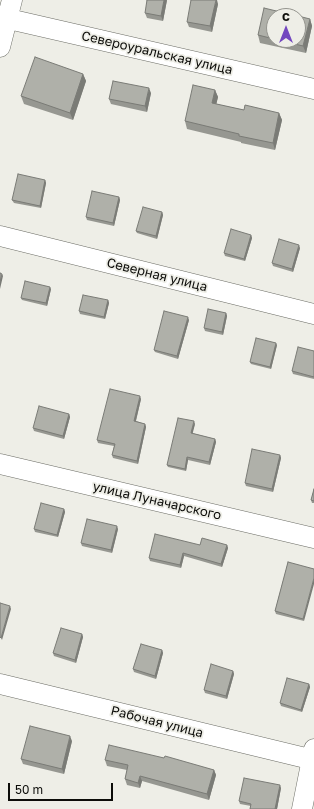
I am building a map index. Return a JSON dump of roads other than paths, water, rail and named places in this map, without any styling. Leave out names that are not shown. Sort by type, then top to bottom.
[{"type":"street","points":[[0,47],[6,12]]},
{"type":"street","name":"Североуральская улица","points":[[6,12],[314,89]]},
{"type":"street","name":"Северная улица","points":[[0,236],[314,314]]},
{"type":"street","name":"улица Луначарского","points":[[0,464],[314,538]]},
{"type":"street","name":"Рабочая улица","points":[[0,684],[313,756]]},
{"type":"street","points":[[302,809],[313,756]]}]
